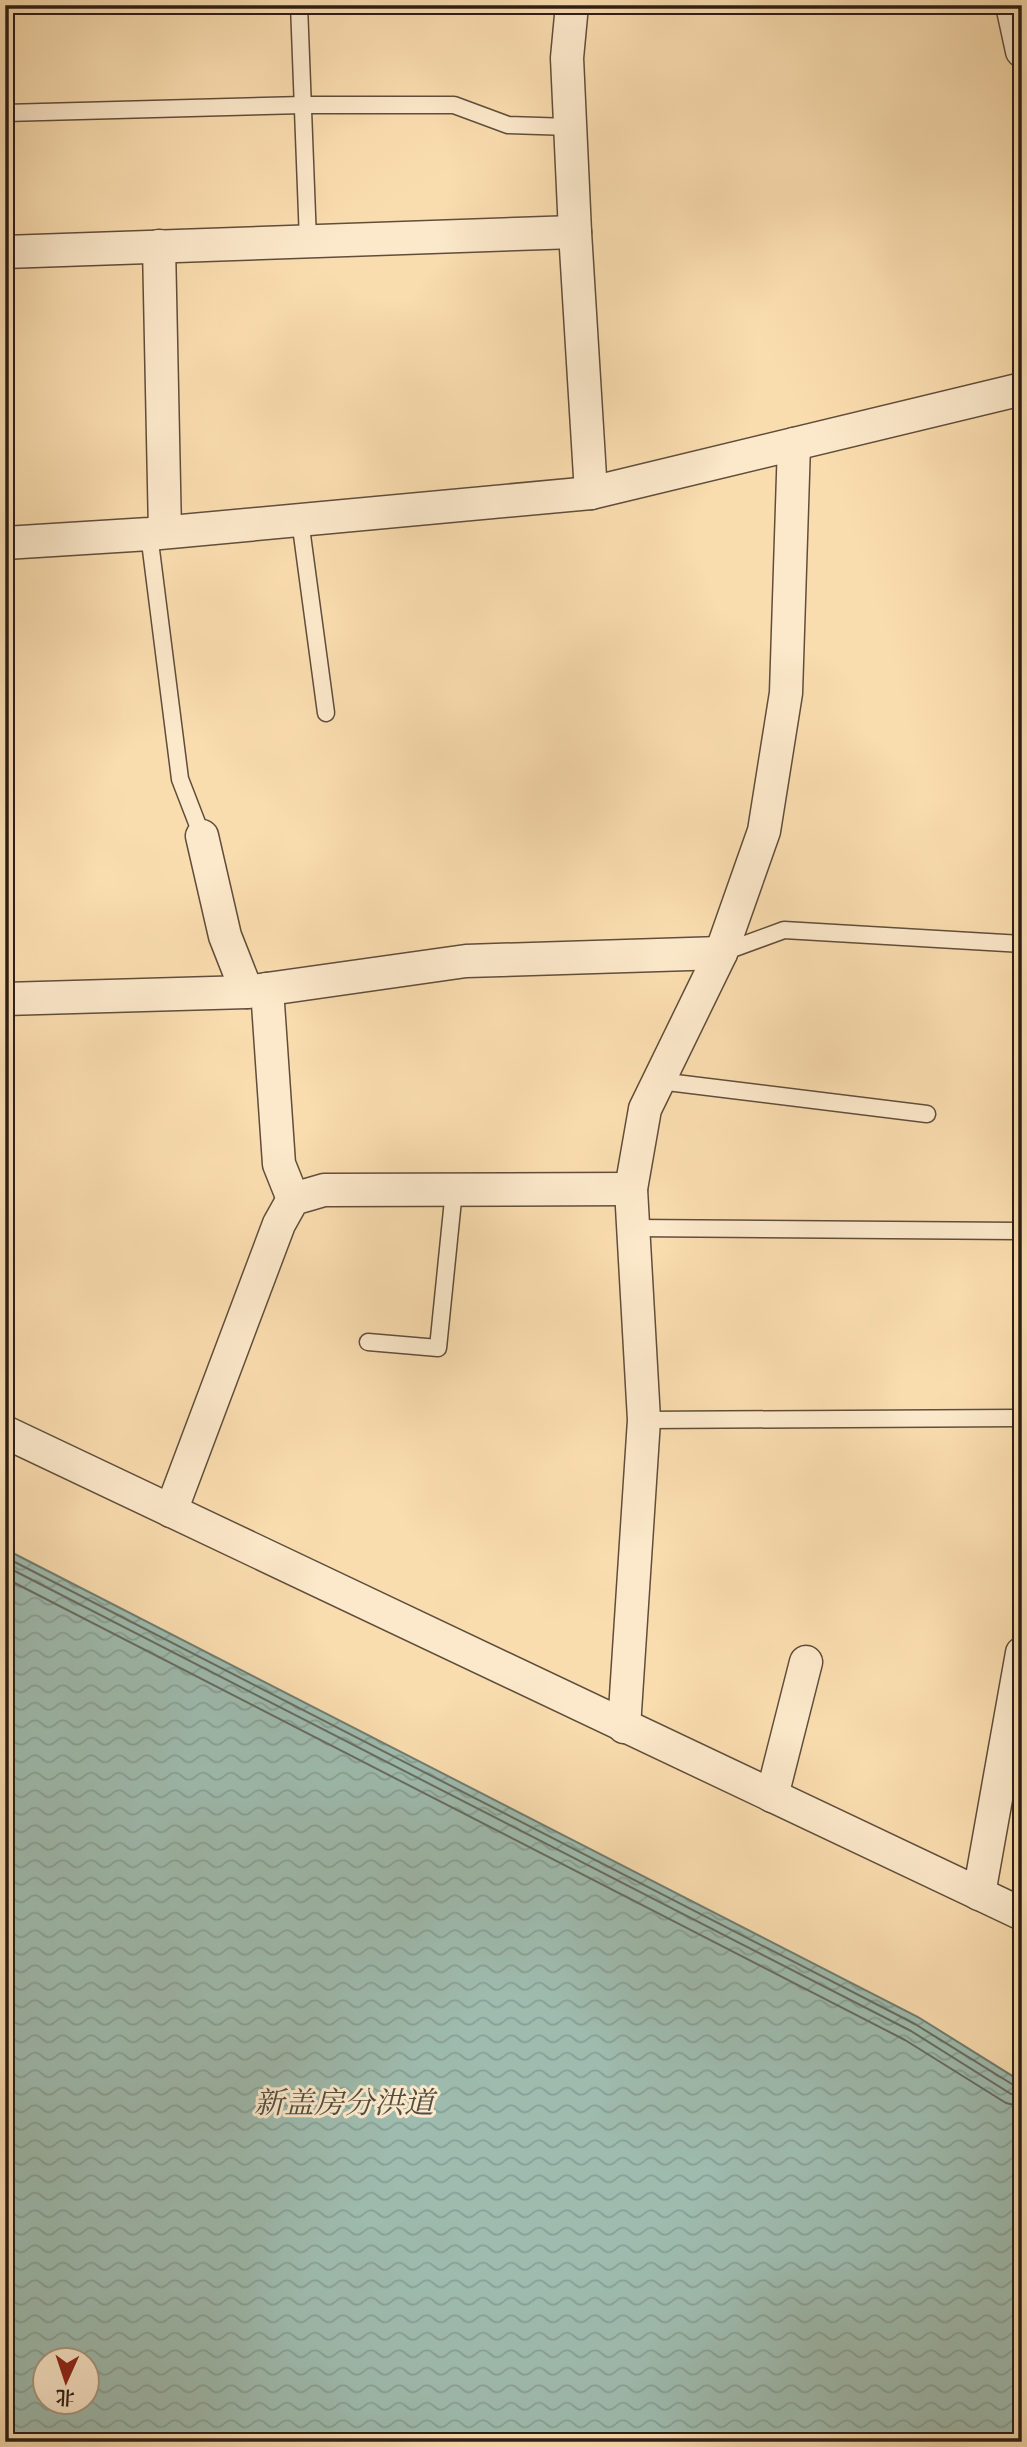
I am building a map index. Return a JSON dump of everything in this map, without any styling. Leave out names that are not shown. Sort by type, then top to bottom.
[{"type":"street","points":[[572,5],[567,58],[592,493]]},
{"type":"street","points":[[1012,5],[1022,51]]},
{"type":"street","points":[[5,252],[575,232]]},
{"type":"street","points":[[157,533],[159,246]]},
{"type":"street","points":[[5,543],[157,533],[592,493],[1022,389]]},
{"type":"street","points":[[624,1727],[644,1420],[631,1189],[645,1109],[721,953],[764,831],[786,693],[794,444]]},
{"type":"street","points":[[202,836],[225,936],[257,991],[279,1164],[293,1199]]},
{"type":"street","points":[[5,999],[257,991],[466,961],[721,953]]},
{"type":"street","points":[[171,1511],[279,1224],[293,1199],[324,1190],[631,1189]]},
{"type":"street","points":[[5,1432],[1022,1914]]},
{"type":"street","points":[[979,1894],[1022,1653]]},
{"type":"street","points":[[772,1796],[807,1662]]},
{"type":"lane","points":[[299,5],[308,241]]},
{"type":"lane","points":[[5,113],[303,105],[454,105],[508,125],[570,127]]},
{"type":"lane","points":[[300,520],[326,713]]},
{"type":"lane","points":[[157,533],[180,779],[202,836]]},
{"type":"lane","points":[[721,953],[784,930],[1022,944]]},
{"type":"lane","points":[[659,1081],[927,1114]]},
{"type":"lane","points":[[368,1342],[439,1348],[454,1190]]},
{"type":"lane","points":[[633,1228],[1022,1231]]},
{"type":"lane","points":[[644,1420],[1022,1418]]},
{"type":"water","name":"新盖房分洪道","points":[[5,1549],[918,2017],[1022,2082],[1022,2442],[5,2442]]}]
